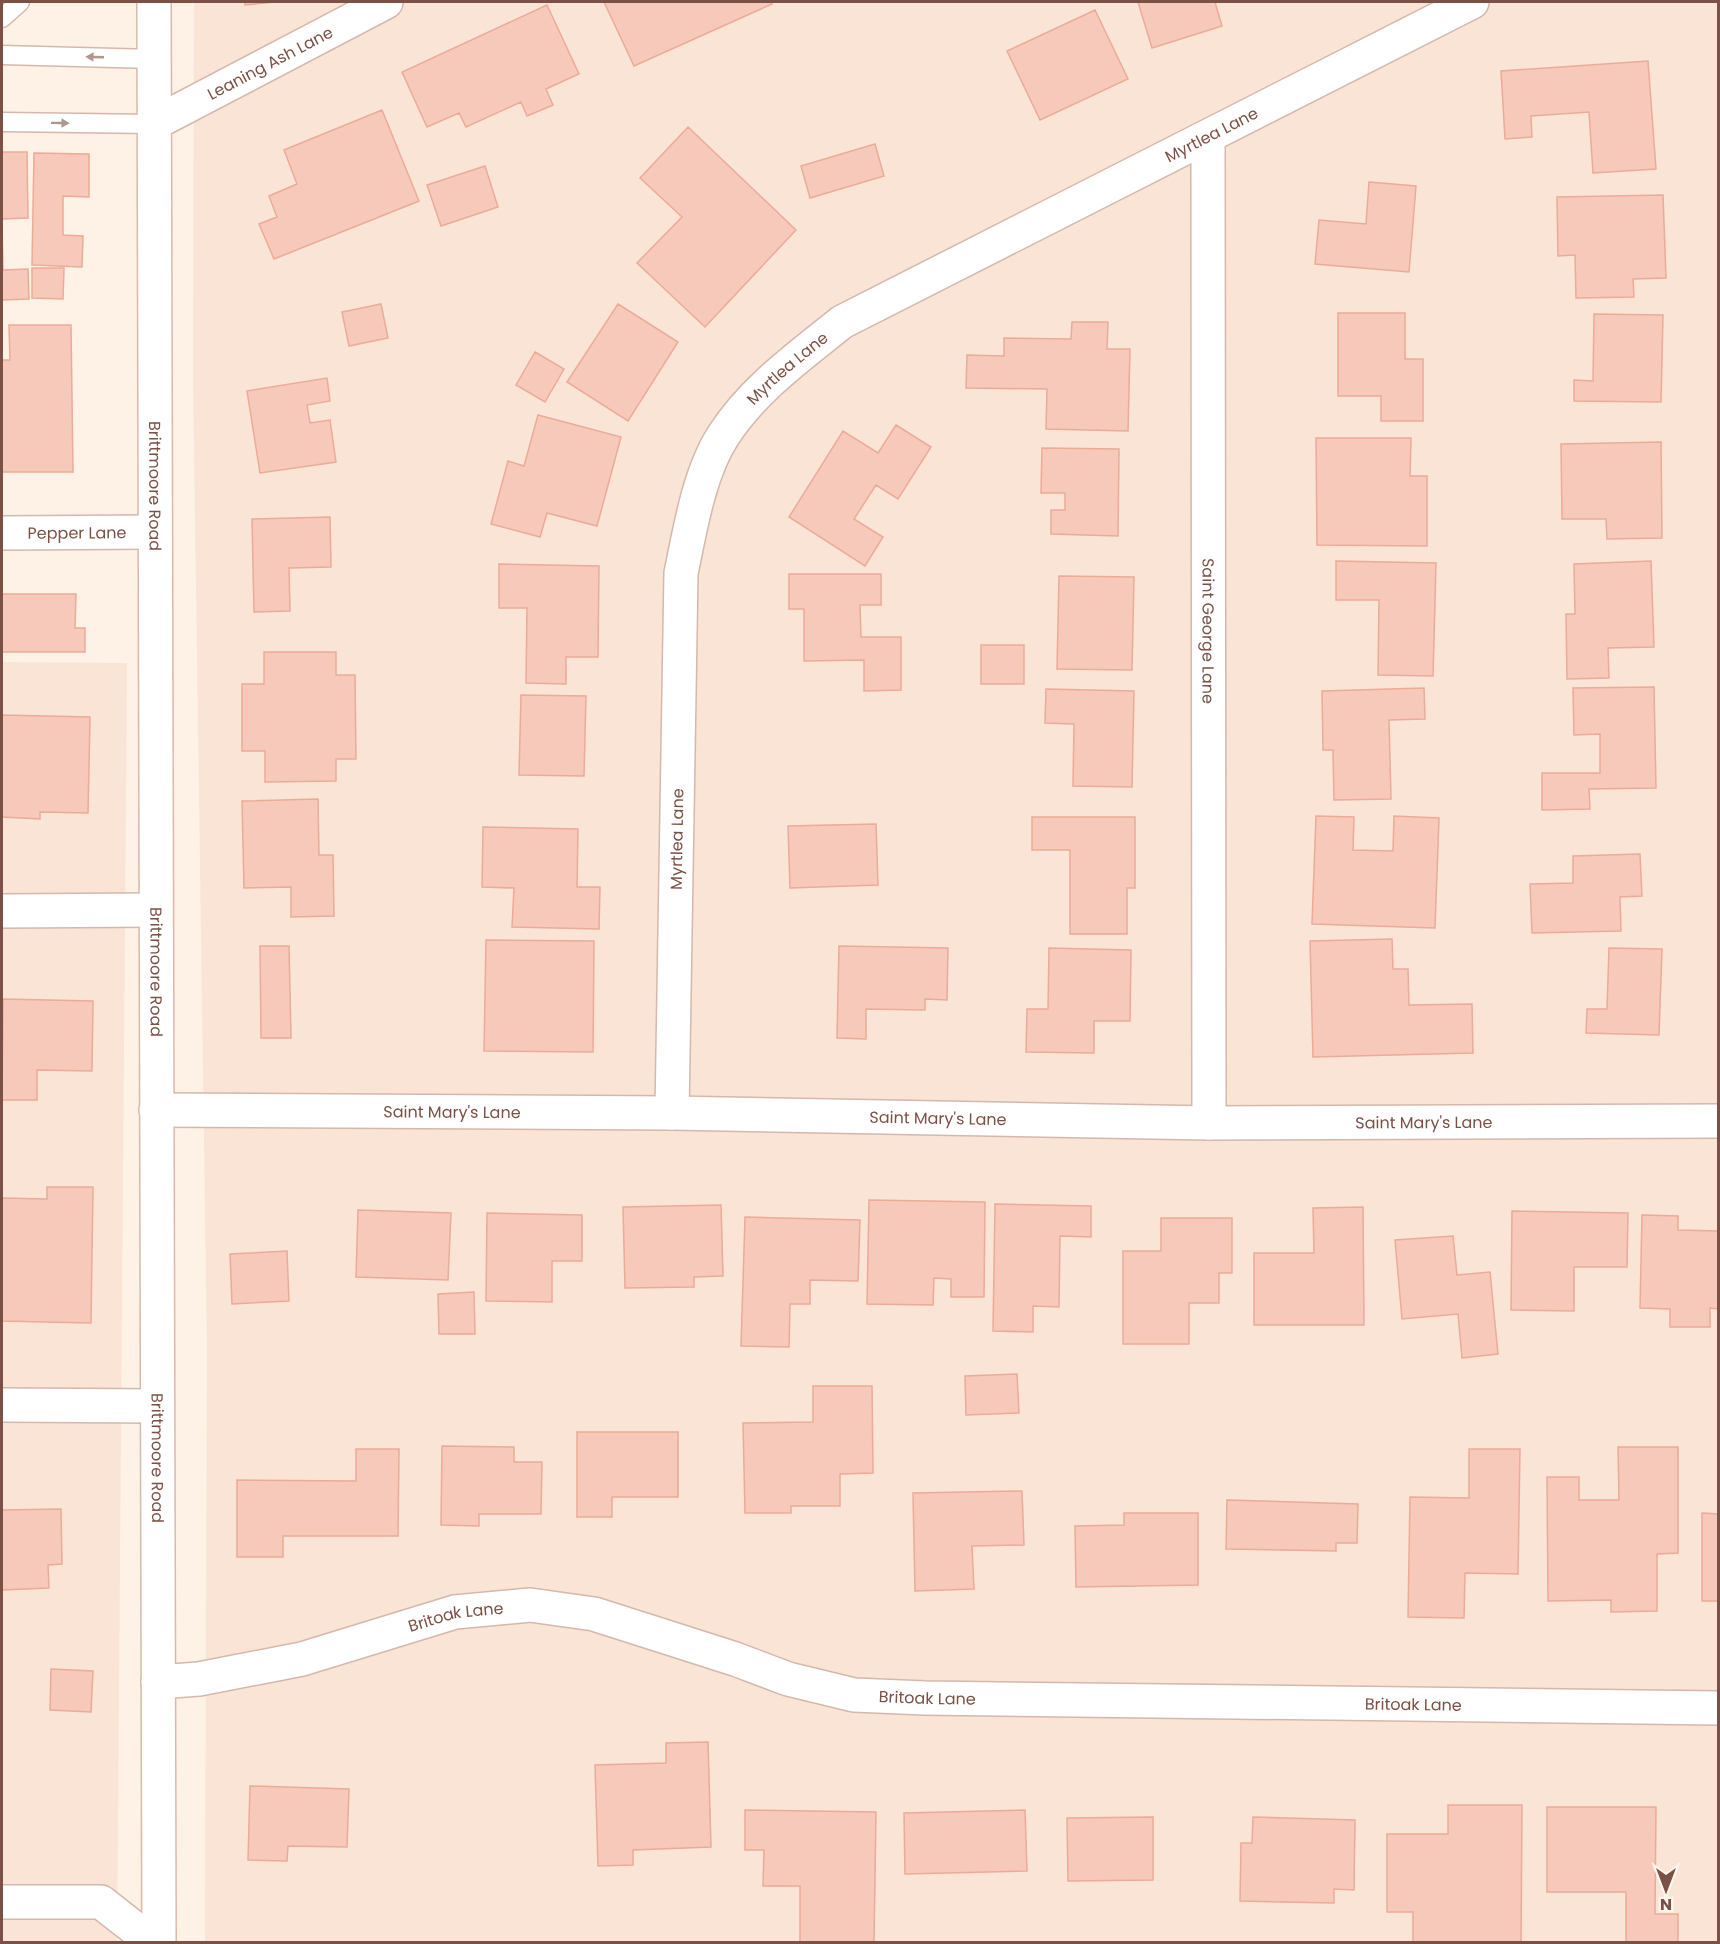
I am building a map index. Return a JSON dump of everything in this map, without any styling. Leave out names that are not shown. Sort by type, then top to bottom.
[{"type":"street","name":"Brittmoore Road","points":[[154,2],[159,1942]]},
{"type":"street","name":"Leaning Ash Lane","points":[[153,124],[386,2]]},
{"type":"street","name":"Myrtlea Lane","points":[[672,1113],[681,573],[699,492],[722,437],[767,383],[842,322],[1472,2]]},
{"type":"street","name":"Saint George Lane","points":[[1208,137],[1209,1123]]},
{"type":"street","name":"Pepper Lane","points":[[2,533],[154,532]]},
{"type":"street","points":[[2,911],[155,910]]},
{"type":"street","name":"Saint Mary's Lane","points":[[156,1110],[672,1113],[1209,1123],[1719,1121]]},
{"type":"street","points":[[2,1405],[157,1406]]},
{"type":"street","name":"Britoak Lane","points":[[158,1682],[199,1679],[302,1659],[455,1612],[530,1605],[594,1614],[735,1659],[788,1679],[854,1695],[925,1698],[1719,1708]]},
{"type":"street","points":[[2,1902],[101,1902],[152,1942]]},
{"type":"lane","points":[[2,18],[20,2]]},
{"type":"lane","points":[[2,54],[153,59]]},
{"type":"lane","points":[[2,122],[153,124]]},
{"type":"shaded area","points":[[194,2],[1718,2],[1718,1942],[205,1942],[207,1346],[193,378]]},
{"type":"shaded area","points":[[2,662],[127,663],[117,1942],[2,1942]]},
{"type":"building","points":[[245,2],[275,2],[245,5]]},
{"type":"building","points":[[604,2],[770,2],[772,4],[634,66]]},
{"type":"building","points":[[1138,2],[1215,2],[1222,26],[1152,48]]},
{"type":"building","points":[[547,5],[579,74],[546,89],[553,105],[527,116],[521,102],[466,127],[459,113],[427,127],[402,72]]},
{"type":"building","points":[[1095,10],[1128,79],[1040,120],[1007,51]]},
{"type":"building","points":[[1648,61],[1656,169],[1593,173],[1589,112],[1531,116],[1532,137],[1505,139],[1501,71]]},
{"type":"building","points":[[382,110],[419,201],[274,259],[259,224],[277,217],[269,196],[297,184],[284,150]]},
{"type":"building","points":[[688,127],[796,230],[705,327],[637,263],[682,217],[640,178]]},
{"type":"building","points":[[875,144],[884,176],[810,198],[801,166]]},
{"type":"building","points":[[2,152],[27,152],[28,218],[2,219]]},
{"type":"building","points":[[34,153],[89,154],[89,197],[63,196],[63,235],[83,236],[82,267],[32,265]]},
{"type":"building","points":[[485,166],[498,207],[441,226],[427,185]]},
{"type":"building","points":[[1369,182],[1416,186],[1409,272],[1315,264],[1319,220],[1366,224]]},
{"type":"building","points":[[1663,195],[1666,278],[1633,279],[1634,297],[1576,298],[1575,255],[1558,256],[1557,197]]},
{"type":"building","points":[[2,222],[3,270],[28,269],[29,299],[2,300]]},
{"type":"building","points":[[32,268],[64,268],[63,299],[32,298]]},
{"type":"building","points":[[381,304],[388,338],[349,346],[342,312]]},
{"type":"building","points":[[618,304],[678,342],[628,421],[567,382]]},
{"type":"building","points":[[1338,313],[1405,313],[1405,359],[1423,359],[1423,421],[1381,421],[1381,396],[1338,396]]},
{"type":"building","points":[[1594,314],[1663,315],[1661,402],[1574,401],[1574,380],[1593,381]]},
{"type":"building","points":[[1072,322],[1108,322],[1107,349],[1130,349],[1128,431],[1046,429],[1047,389],[966,388],[967,355],[1004,356],[1004,338],[1071,339]]},
{"type":"building","points":[[9,325],[71,325],[73,472],[2,472],[2,360],[10,360]]},
{"type":"building","points":[[535,352],[564,369],[545,402],[516,385]]},
{"type":"building","points":[[327,378],[330,401],[307,405],[310,423],[330,420],[336,462],[260,473],[247,391]]},
{"type":"building","points":[[538,415],[621,437],[597,526],[547,513],[540,537],[491,524],[508,461],[524,466]]},
{"type":"building","points":[[896,425],[931,447],[898,499],[876,485],[854,519],[883,537],[865,566],[789,517],[843,431],[878,453]]},
{"type":"building","points":[[1316,438],[1411,438],[1410,476],[1427,476],[1427,546],[1317,545]]},
{"type":"building","points":[[1661,442],[1662,538],[1607,539],[1606,519],[1562,519],[1561,444]]},
{"type":"building","points":[[1042,448],[1119,449],[1118,536],[1051,534],[1051,510],[1065,510],[1065,493],[1041,493]]},
{"type":"building","points":[[330,517],[331,567],[289,568],[290,611],[254,612],[252,519]]},
{"type":"building","points":[[1336,561],[1436,563],[1433,676],[1378,675],[1379,600],[1336,600]]},
{"type":"building","points":[[1651,561],[1654,647],[1608,648],[1609,678],[1567,679],[1566,614],[1575,614],[1574,564]]},
{"type":"building","points":[[499,564],[599,566],[598,657],[566,657],[566,684],[526,683],[527,608],[499,608]]},
{"type":"building","points":[[789,574],[881,574],[881,605],[860,605],[861,637],[901,637],[901,690],[864,691],[864,660],[804,661],[804,609],[789,609]]},
{"type":"building","points":[[1059,576],[1134,577],[1132,670],[1057,669]]},
{"type":"building","points":[[2,594],[76,594],[75,628],[85,628],[85,652],[2,652]]},
{"type":"building","points":[[981,645],[1024,645],[1024,684],[981,684]]},
{"type":"building","points":[[264,652],[336,652],[336,675],[355,675],[356,759],[336,759],[336,781],[265,782],[265,751],[242,751],[242,684],[264,684]]},
{"type":"building","points":[[1654,687],[1656,788],[1589,789],[1590,809],[1542,810],[1542,773],[1600,773],[1600,734],[1574,735],[1573,688]]},
{"type":"building","points":[[1424,688],[1425,719],[1389,720],[1391,799],[1334,800],[1333,750],[1323,750],[1322,691]]},
{"type":"building","points":[[1046,689],[1134,691],[1132,787],[1073,786],[1074,724],[1045,723]]},
{"type":"building","points":[[521,695],[586,696],[584,776],[519,775]]},
{"type":"building","points":[[2,715],[90,717],[88,813],[40,812],[40,819],[2,817]]},
{"type":"building","points":[[318,799],[319,855],[333,855],[334,916],[291,917],[291,887],[244,888],[242,801]]},
{"type":"building","points":[[1316,816],[1354,817],[1353,850],[1393,851],[1394,816],[1439,818],[1435,928],[1312,924]]},
{"type":"building","points":[[1032,817],[1135,817],[1135,888],[1127,888],[1127,934],[1070,934],[1070,850],[1032,850]]},
{"type":"building","points":[[876,824],[878,885],[790,888],[788,826]]},
{"type":"building","points":[[483,827],[578,829],[577,887],[600,887],[599,929],[512,927],[514,888],[482,887]]},
{"type":"building","points":[[1640,854],[1642,896],[1620,897],[1621,931],[1532,933],[1530,884],[1573,883],[1573,856]]},
{"type":"building","points":[[1392,939],[1393,969],[1408,969],[1409,1005],[1472,1004],[1473,1053],[1313,1057],[1310,941]]},
{"type":"building","points":[[486,940],[594,941],[593,1052],[484,1051]]},
{"type":"building","points":[[260,946],[289,946],[291,1038],[261,1038]]},
{"type":"building","points":[[839,946],[948,948],[947,1000],[925,999],[925,1010],[866,1009],[866,1039],[837,1038]]},
{"type":"building","points":[[1049,948],[1131,950],[1130,1021],[1094,1021],[1094,1053],[1026,1052],[1027,1009],[1048,1009]]},
{"type":"building","points":[[1609,948],[1662,949],[1659,1035],[1586,1033],[1587,1009],[1607,1009]]},
{"type":"building","points":[[3,999],[93,1001],[92,1071],[37,1070],[37,1100],[2,1100]]},
{"type":"building","points":[[47,1187],[93,1187],[91,1323],[2,1321],[2,1198],[47,1199]]},
{"type":"building","points":[[869,1200],[985,1202],[984,1297],[951,1297],[951,1279],[934,1278],[933,1305],[867,1304]]},
{"type":"building","points":[[995,1204],[1091,1206],[1091,1237],[1060,1236],[1059,1307],[1033,1306],[1033,1332],[993,1331]]},
{"type":"building","points":[[721,1205],[723,1276],[694,1277],[694,1287],[625,1288],[623,1207]]},
{"type":"building","points":[[1363,1207],[1364,1325],[1254,1325],[1254,1253],[1314,1253],[1313,1208]]},
{"type":"building","points":[[358,1210],[451,1213],[448,1280],[356,1277]]},
{"type":"building","points":[[1512,1211],[1628,1213],[1627,1267],[1574,1267],[1574,1311],[1511,1310]]},
{"type":"building","points":[[487,1213],[582,1215],[582,1261],[552,1261],[552,1302],[486,1301]]},
{"type":"building","points":[[1642,1215],[1678,1216],[1678,1230],[1718,1231],[1718,1309],[1710,1308],[1710,1327],[1670,1327],[1670,1309],[1640,1308]]},
{"type":"building","points":[[745,1217],[860,1220],[858,1281],[810,1280],[810,1304],[790,1304],[789,1347],[741,1346]]},
{"type":"building","points":[[1161,1218],[1232,1218],[1232,1273],[1219,1273],[1219,1303],[1189,1303],[1189,1344],[1123,1344],[1123,1251],[1161,1251]]},
{"type":"building","points":[[1453,1236],[1457,1275],[1490,1272],[1498,1354],[1462,1358],[1458,1314],[1402,1319],[1395,1240]]},
{"type":"building","points":[[287,1251],[289,1301],[232,1304],[230,1254]]},
{"type":"building","points":[[474,1292],[475,1334],[439,1334],[438,1294]]},
{"type":"building","points":[[1017,1374],[1019,1413],[966,1415],[965,1376]]},
{"type":"building","points":[[813,1386],[872,1386],[873,1473],[840,1474],[840,1506],[791,1506],[791,1513],[745,1513],[743,1423],[813,1422]]},
{"type":"building","points":[[577,1432],[678,1432],[678,1497],[612,1497],[612,1517],[577,1517]]},
{"type":"building","points":[[442,1446],[514,1447],[514,1462],[542,1462],[541,1514],[479,1514],[479,1526],[441,1525]]},
{"type":"building","points":[[1618,1447],[1678,1447],[1678,1553],[1657,1554],[1657,1611],[1611,1612],[1611,1600],[1548,1601],[1547,1477],[1579,1477],[1579,1500],[1619,1500]]},
{"type":"building","points":[[356,1449],[399,1449],[398,1536],[283,1536],[283,1557],[237,1557],[237,1480],[356,1481]]},
{"type":"building","points":[[1469,1449],[1520,1449],[1518,1574],[1465,1573],[1464,1618],[1408,1617],[1410,1497],[1469,1498]]},
{"type":"building","points":[[1022,1491],[1024,1545],[972,1546],[974,1589],[915,1591],[913,1493]]},
{"type":"building","points":[[1227,1500],[1358,1504],[1357,1543],[1336,1543],[1336,1551],[1226,1549]]},
{"type":"building","points":[[61,1509],[62,1564],[48,1565],[49,1588],[2,1590],[2,1510]]},
{"type":"building","points":[[1124,1513],[1198,1513],[1198,1585],[1076,1587],[1075,1526],[1124,1525]]},
{"type":"building","points":[[1702,1513],[1718,1514],[1718,1601],[1702,1601]]},
{"type":"building","points":[[51,1669],[93,1671],[91,1712],[50,1710]]},
{"type":"building","points":[[708,1742],[711,1847],[633,1850],[633,1865],[598,1866],[595,1765],[666,1763],[666,1743]]},
{"type":"building","points":[[250,1786],[349,1789],[347,1847],[288,1846],[287,1861],[248,1860]]},
{"type":"building","points":[[1448,1805],[1522,1805],[1521,1942],[1413,1942],[1413,1912],[1387,1912],[1387,1834],[1448,1834]]},
{"type":"building","points":[[1547,1807],[1656,1807],[1655,1914],[1678,1914],[1678,1942],[1626,1942],[1626,1892],[1547,1892]]},
{"type":"building","points":[[745,1810],[876,1812],[874,1942],[800,1942],[800,1886],[763,1886],[764,1850],[745,1850]]},
{"type":"building","points":[[1025,1810],[1027,1871],[905,1874],[904,1813]]},
{"type":"building","points":[[1153,1817],[1153,1880],[1068,1881],[1067,1818]]},
{"type":"building","points":[[1253,1817],[1355,1820],[1354,1890],[1334,1889],[1334,1903],[1240,1901],[1241,1843],[1252,1843]]}]
